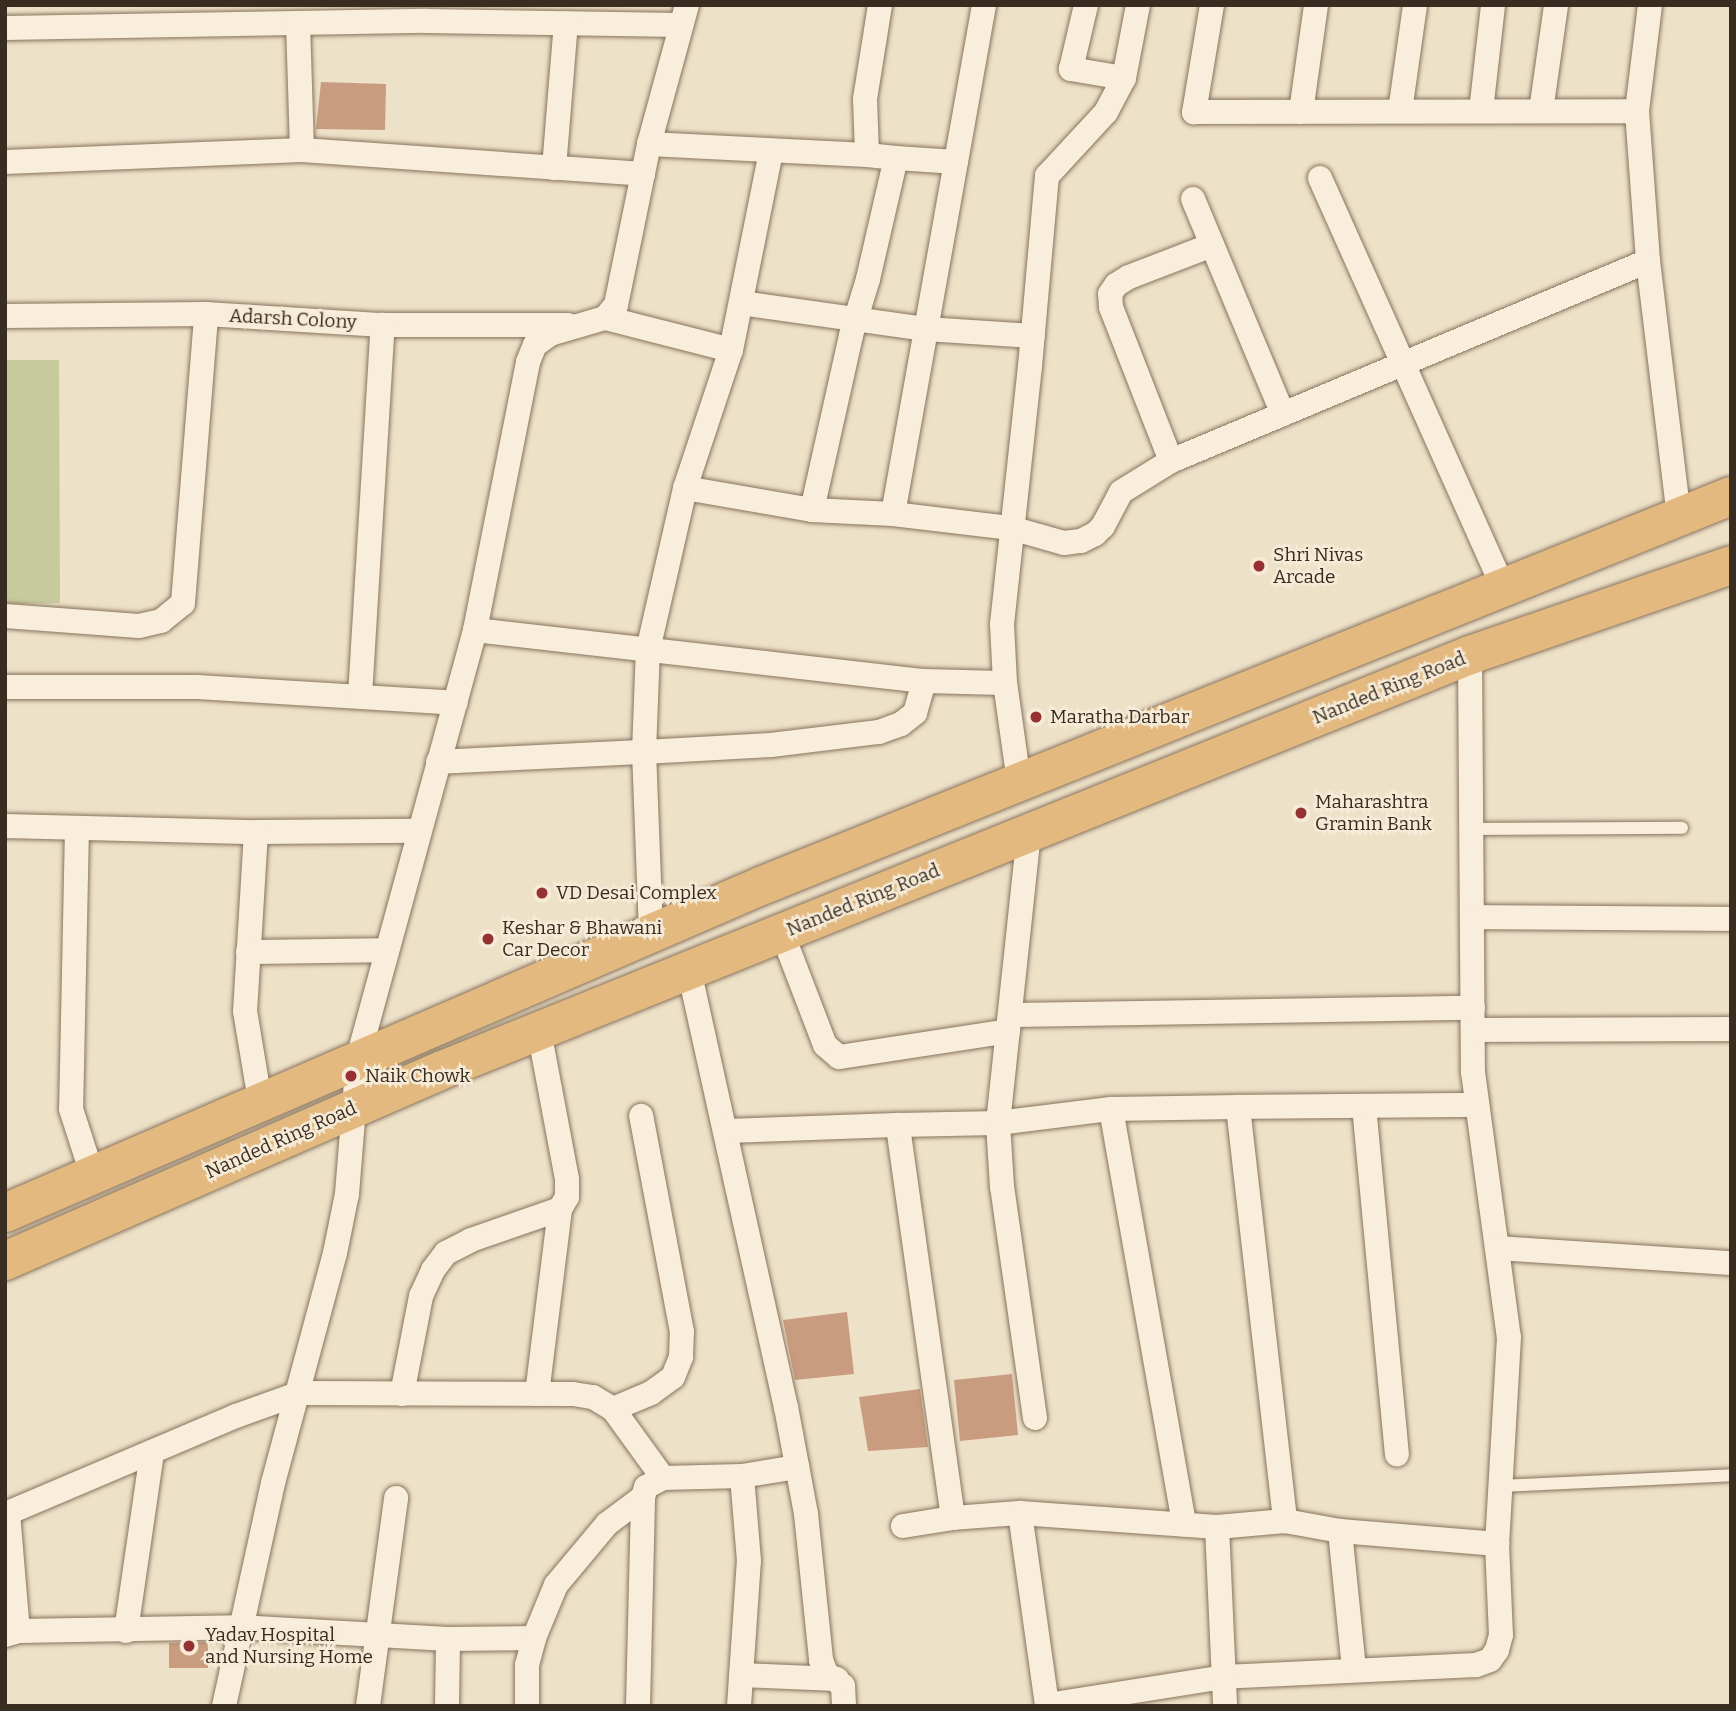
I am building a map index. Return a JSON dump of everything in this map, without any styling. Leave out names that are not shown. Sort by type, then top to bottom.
[{"type":"highway","points":[[5,1213],[651,933],[1731,496]]},
{"type":"highway","name":"Nanded Ring Road","points":[[5,1261],[355,1108],[689,970],[1470,655],[1730,565]]},
{"type":"street","points":[[866,155],[865,99],[880,5]]},
{"type":"street","points":[[893,514],[984,5]]},
{"type":"street","points":[[1086,5],[1070,69],[1124,78]]},
{"type":"street","points":[[1019,782],[1005,683],[1002,624],[1047,176],[1106,112],[1124,78],[1138,5]]},
{"type":"street","points":[[1212,5],[1194,112],[1637,111]]},
{"type":"street","points":[[1301,112],[1316,5]]},
{"type":"street","points":[[1401,111],[1415,5]]},
{"type":"street","points":[[1481,111],[1493,5]]},
{"type":"street","points":[[1541,111],[1556,5]]},
{"type":"street","points":[[1650,5],[1637,111],[1648,261],[1679,517]]},
{"type":"street","points":[[5,28],[298,23],[566,23],[684,15],[649,145],[616,305],[593,321],[550,334],[535,345],[528,362],[475,630],[358,1058],[342,1217],[300,1393],[273,1483],[239,1627],[224,1706]]},
{"type":"street","points":[[298,23],[302,150]]},
{"type":"street","points":[[554,168],[566,23]]},
{"type":"street","points":[[649,145],[956,162]]},
{"type":"street","points":[[5,162],[302,150],[643,174]]},
{"type":"street","points":[[651,933],[644,752],[648,650],[685,488],[731,350],[771,150]]},
{"type":"street","points":[[812,510],[896,158]]},
{"type":"street","points":[[1320,178],[1503,587]]},
{"type":"street","points":[[1193,199],[1283,414]]},
{"type":"street","points":[[1171,461],[1111,307],[1110,294],[1116,285],[1129,277],[1212,245]]},
{"type":"street","points":[[685,488],[812,510],[893,514],[1011,528],[1065,543],[1081,541],[1095,534],[1103,526],[1121,492],[1171,461],[1648,261]]},
{"type":"street","points":[[741,303],[926,329],[1033,336]]},
{"type":"street","points":[[5,616],[139,626],[161,621],[183,603],[206,314]]},
{"type":"street","name":"Adarsh Colony","points":[[5,316],[206,314],[383,325],[593,321],[731,350]]},
{"type":"street","points":[[360,696],[383,325]]},
{"type":"street","points":[[1730,565],[1731,573]]},
{"type":"street","points":[[475,630],[924,681],[1005,683]]},
{"type":"street","points":[[1020,1513],[1047,1706],[1224,1677],[1476,1665],[1490,1660],[1497,1650],[1501,1635],[1497,1544],[1509,1337],[1478,1105],[1473,1019],[1470,655]]},
{"type":"street","points":[[438,762],[771,745],[879,732],[901,724],[915,713],[924,681]]},
{"type":"street","points":[[5,687],[197,687],[456,703]]},
{"type":"street","points":[[5,826],[256,832],[418,831]]},
{"type":"street","points":[[77,828],[71,1109],[92,1174]]},
{"type":"street","points":[[256,832],[245,1011],[260,1101]]},
{"type":"street","points":[[1029,833],[998,1123],[1002,1187],[1035,1418]]},
{"type":"street","points":[[1472,916],[1731,919]]},
{"type":"street","points":[[782,933],[825,1045],[839,1057],[1009,1023],[1473,1019],[1731,1029]]},
{"type":"street","points":[[248,952],[387,950]]},
{"type":"street","points":[[689,970],[806,1514],[821,1660],[826,1672],[843,1686],[844,1706]]},
{"type":"street","points":[[537,1394],[560,1209],[567,1197],[567,1179],[539,1031]]},
{"type":"street","points":[[725,1131],[998,1123],[1111,1109],[1478,1105]]},
{"type":"street","points":[[1364,1106],[1397,1454]]},
{"type":"street","points":[[1238,1107],[1285,1521]]},
{"type":"street","points":[[1111,1109],[1184,1525]]},
{"type":"street","points":[[613,1409],[651,1393],[673,1377],[681,1357],[682,1332],[641,1116]]},
{"type":"street","points":[[898,1125],[953,1518]]},
{"type":"street","points":[[402,1394],[421,1296],[433,1270],[446,1253],[471,1240],[560,1209]]},
{"type":"street","points":[[1497,1248],[1731,1263]]},
{"type":"street","points":[[534,1638],[448,1639],[239,1627],[12,1633],[7,1514],[236,1416],[300,1393],[537,1394],[593,1397],[613,1409],[663,1478]]},
{"type":"street","points":[[125,1632],[152,1452]]},
{"type":"street","points":[[638,1706],[643,1497],[646,1487],[663,1478],[742,1476],[797,1467]]},
{"type":"street","points":[[740,1706],[749,1561],[742,1476]]},
{"type":"street","points":[[527,1706],[527,1665],[534,1638],[556,1586],[607,1524],[643,1497]]},
{"type":"street","points":[[368,1706],[396,1498]]},
{"type":"street","points":[[903,1526],[953,1518],[1020,1513],[1217,1527],[1285,1521],[1340,1531],[1497,1544]]},
{"type":"street","points":[[1217,1527],[1225,1706]]},
{"type":"street","points":[[1340,1531],[1354,1669]]},
{"type":"street","points":[[447,1706],[448,1639]]},
{"type":"street","points":[[741,1675],[837,1679]]},
{"type":"lane","points":[[1471,829],[1682,828]]},
{"type":"lane","points":[[1501,1486],[1731,1475]]},
{"type":"green space","points":[[5,360],[59,360],[60,603],[5,604]]},
{"type":"building","points":[[321,82],[386,84],[385,130],[316,129]]},
{"type":"building","points":[[847,1312],[854,1374],[795,1380],[783,1320]]},
{"type":"building","points":[[1012,1374],[1018,1435],[960,1441],[954,1380]]},
{"type":"building","points":[[920,1389],[928,1447],[868,1451],[859,1397]]},
{"type":"building","points":[[208,1642],[208,1668],[169,1668],[169,1643]]},
{"type":"place","name":"Shri Nivas Arcade","points":[[1259,566]]},
{"type":"place","name":"Maratha Darbar","points":[[1036,717]]},
{"type":"place","name":"Maharashtra Gramin Bank","points":[[1301,813]]},
{"type":"place","name":"VD Desai Complex","points":[[542,893]]},
{"type":"place","name":"Keshar & Bhawani Car Decor","points":[[488,939]]},
{"type":"place","name":"Naik Chowk","points":[[351,1076]]},
{"type":"place","name":"Yadav Hospital and Nursing Home","points":[[189,1646]]}]
